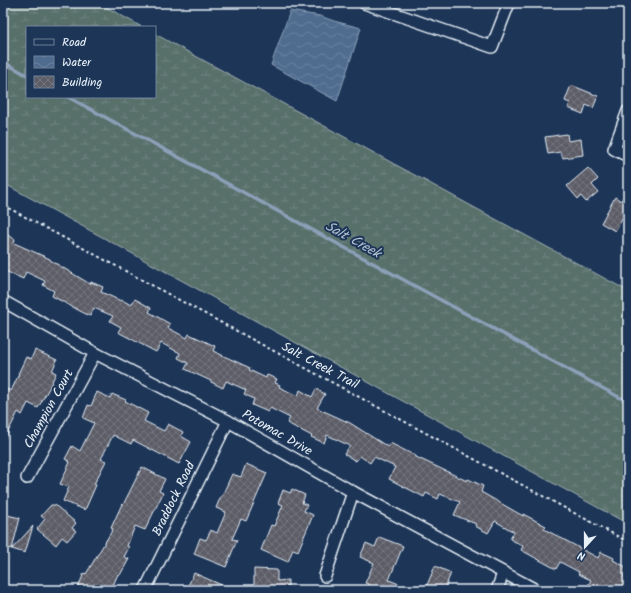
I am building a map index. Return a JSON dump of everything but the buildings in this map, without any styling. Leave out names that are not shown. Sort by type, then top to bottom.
[{"type":"street","points":[[364,3],[492,47],[509,3]]},
{"type":"street","points":[[628,111],[614,149],[628,156]]},
{"type":"street","name":"Potomac Drive","points":[[3,301],[95,353],[228,421],[353,492],[536,590]]},
{"type":"street","name":"Champion Court","points":[[27,478],[95,353]]},
{"type":"street","name":"Braddock Road","points":[[145,590],[228,421]]},
{"type":"street","points":[[325,576],[353,492]]},
{"type":"street","points":[[497,590],[503,573]]},
{"type":"path","name":"Salt Creek Trail","points":[[3,205],[628,542]]},
{"type":"green space","points":[[3,3],[99,3],[140,26],[26,26],[26,98],[156,98],[156,35],[628,291],[628,524],[3,183]]},
{"type":"water","points":[[290,11],[320,16],[361,28],[337,101],[271,65]]},
{"type":"waterway","name":"Salt Creek","points":[[3,62],[26,74]]},
{"type":"waterway","name":"Salt Creek","points":[[70,98],[628,402]]}]
